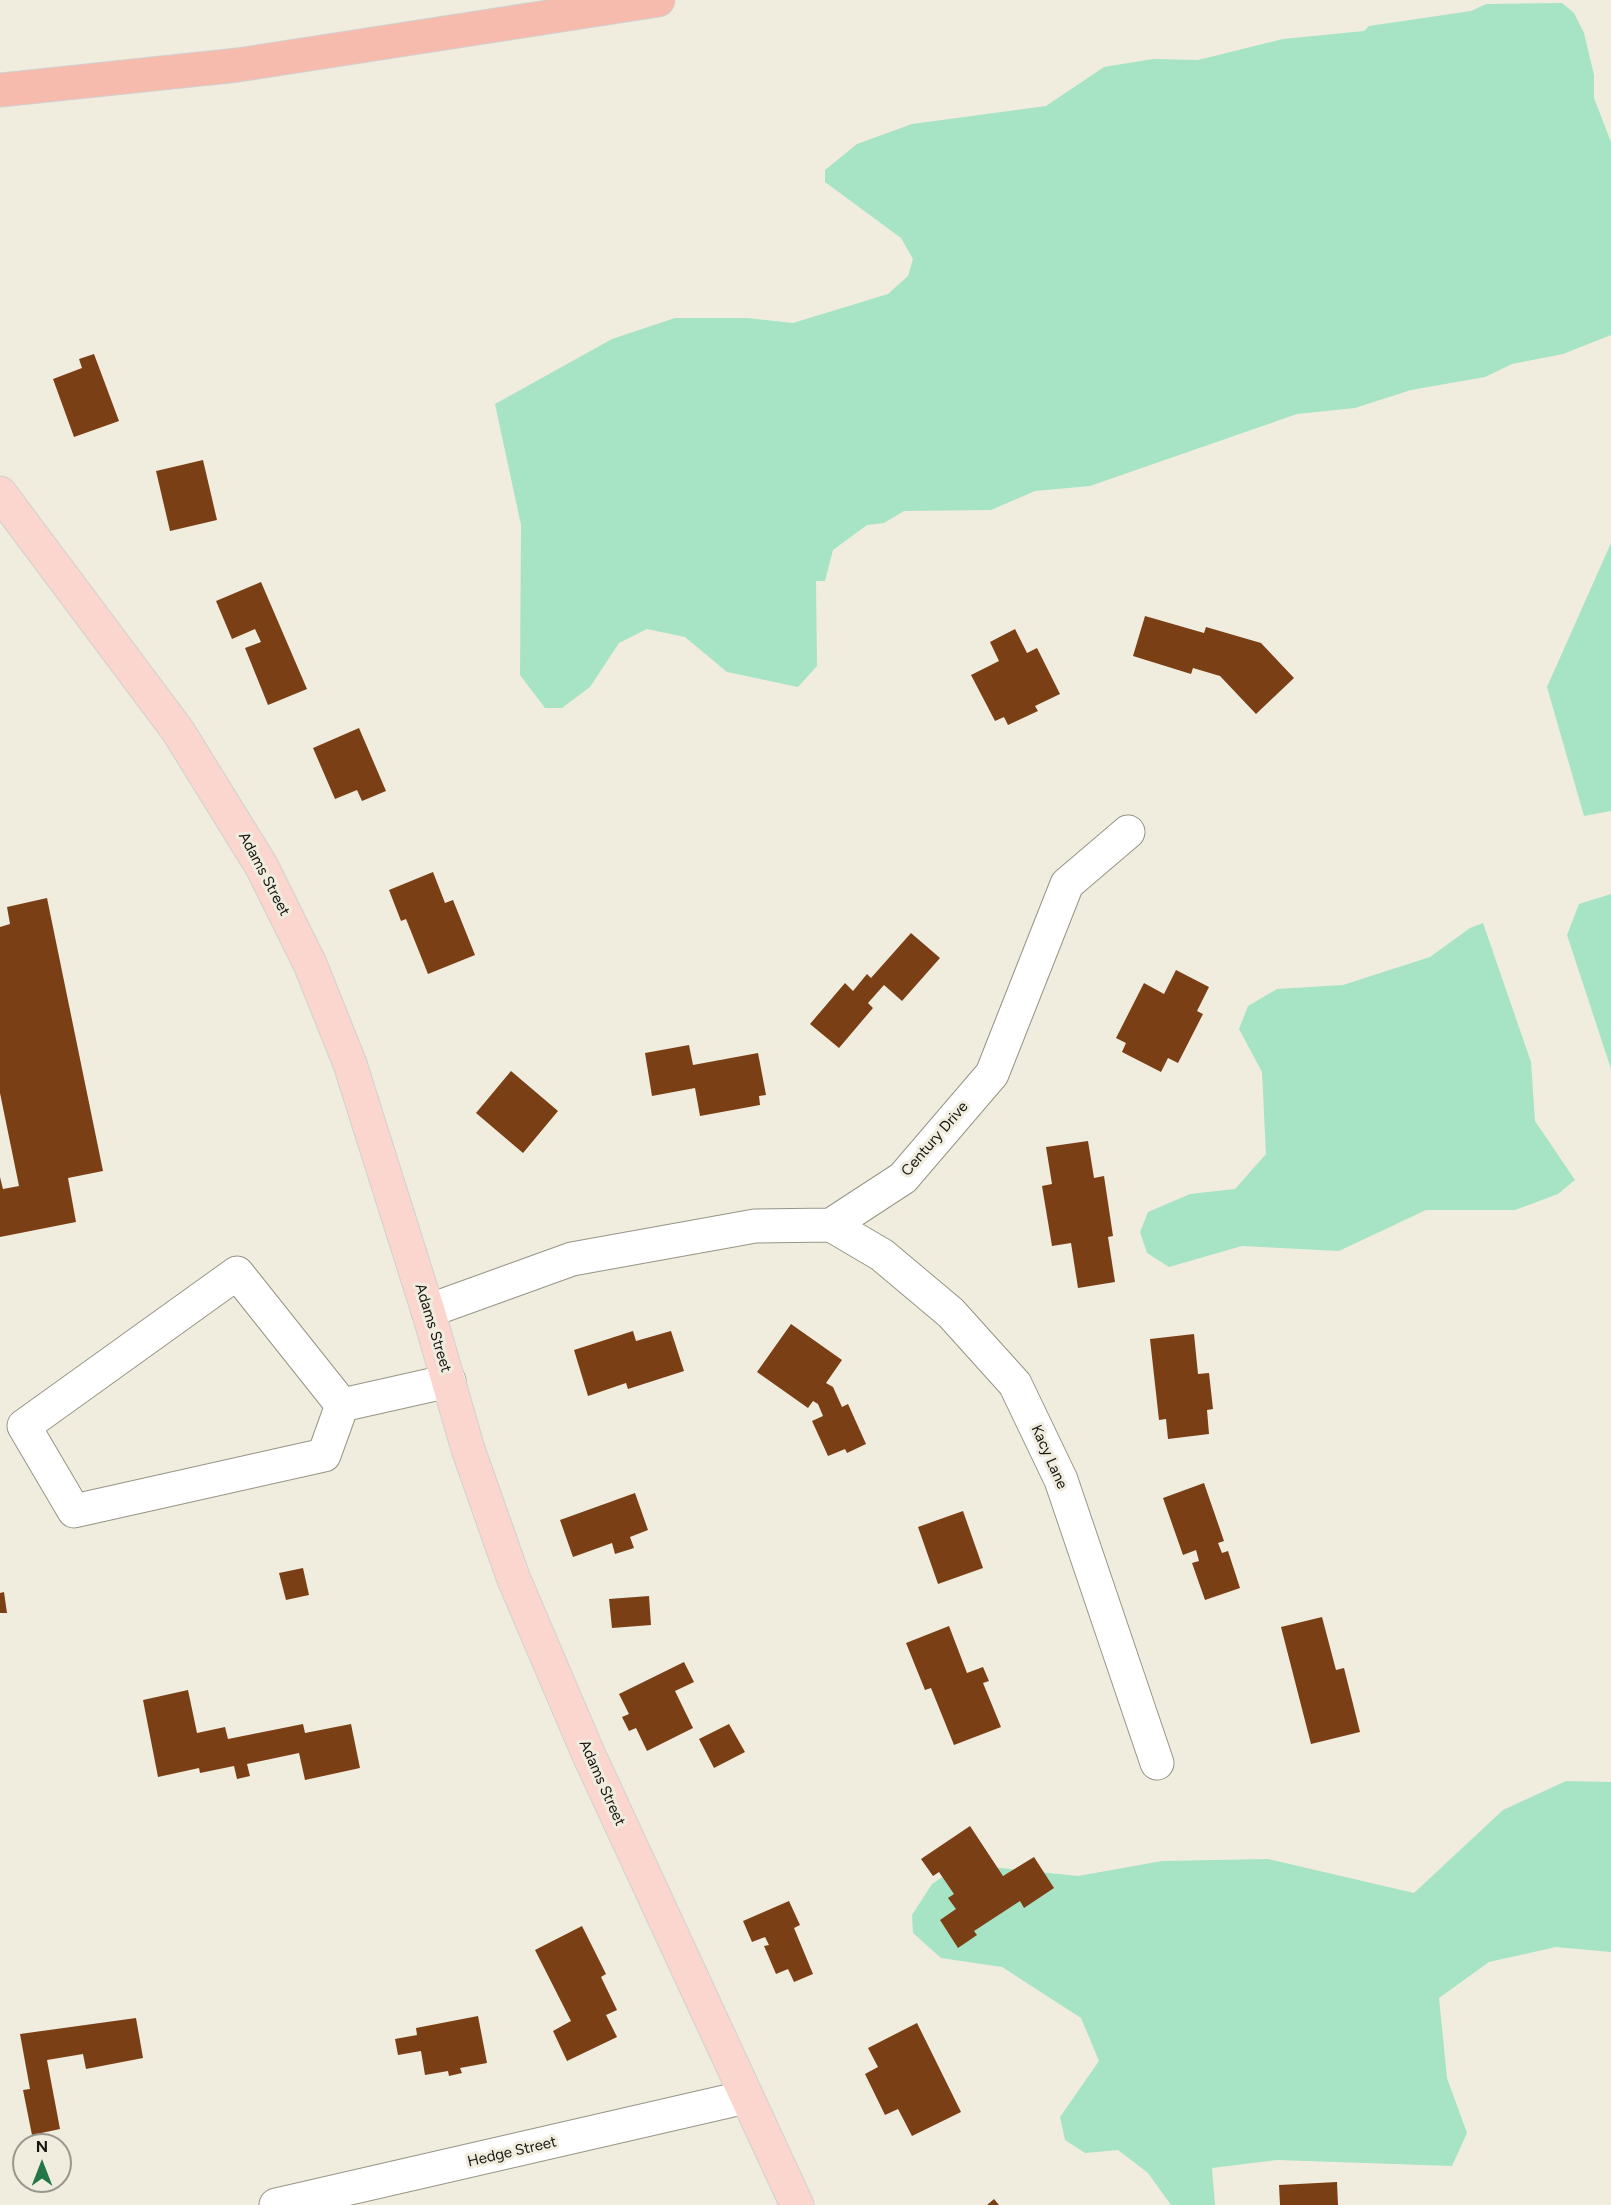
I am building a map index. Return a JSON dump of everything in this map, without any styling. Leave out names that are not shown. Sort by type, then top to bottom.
[{"type":"highway","points":[[0,90],[238,65],[658,0]]},
{"type":"main road","name":"Adams Street","points":[[0,493],[178,731],[262,867],[332,1014],[428,1311],[490,1518],[588,1753],[797,2205]]},
{"type":"street","name":"Century Drive","points":[[831,1225],[903,1178],[992,1074],[1067,884],[1128,832]]},
{"type":"street","points":[[428,1311],[572,1259],[755,1226],[831,1225]]},
{"type":"street","name":"Kacy Lane","points":[[831,1225],[882,1255],[951,1313],[1016,1384],[1061,1480],[1157,1763]]},
{"type":"street","points":[[237,1273],[342,1405],[324,1455],[74,1511],[24,1426],[237,1273]]},
{"type":"street","points":[[342,1405],[449,1381]]},
{"type":"street","name":"Hedge Street","points":[[276,2205],[746,2097]]},
{"type":"green space","points":[[1562,3],[1574,13],[1584,33],[1594,75],[1594,98],[1611,142],[1611,335],[1563,354],[1512,364],[1485,377],[1411,390],[1355,408],[1297,414],[1090,486],[1035,491],[991,510],[904,511],[884,523],[867,525],[833,550],[825,581],[816,581],[817,666],[798,687],[727,672],[685,637],[647,629],[619,643],[590,687],[562,708],[545,708],[520,675],[521,525],[495,404],[612,339],[675,318],[747,318],[793,323],[888,294],[908,276],[913,259],[901,238],[825,182],[825,170],[857,144],[912,124],[1046,106],[1104,67],[1153,59],[1198,60],[1283,39],[1364,31],[1369,26],[1471,11],[1486,4]]},
{"type":"green space","points":[[1611,543],[1611,811],[1584,816],[1547,687]]},
{"type":"green space","points":[[1611,894],[1611,1069],[1567,935],[1579,904]]},
{"type":"green space","points":[[1483,923],[1531,1062],[1535,1121],[1575,1180],[1558,1194],[1515,1210],[1426,1210],[1339,1251],[1242,1246],[1169,1267],[1147,1253],[1140,1232],[1148,1212],[1190,1194],[1235,1189],[1266,1154],[1262,1072],[1239,1029],[1248,1006],[1277,989],[1343,985],[1430,957],[1470,928]]},
{"type":"green space","points":[[1566,1781],[1611,1782],[1611,1952],[1556,1947],[1489,1962],[1439,1998],[1447,2078],[1467,2133],[1452,2166],[1277,2160],[1212,2168],[1215,2205],[1171,2205],[1148,2173],[1118,2150],[1085,2153],[1065,2140],[1060,2117],[1099,2061],[1081,2018],[1002,1967],[941,1958],[913,1933],[912,1915],[932,1884],[962,1864],[1078,1876],[1162,1861],[1268,1859],[1414,1893],[1503,1810]]},
{"type":"building","points":[[94,354],[119,421],[74,437],[53,379],[82,368],[79,359]]},
{"type":"building","points":[[203,460],[217,520],[170,531],[156,471]]},
{"type":"building","points":[[261,582],[307,689],[268,705],[245,648],[261,642],[255,629],[232,639],[216,601]]},
{"type":"building","points":[[1145,616],[1204,633],[1206,627],[1261,643],[1294,678],[1256,714],[1220,676],[1193,668],[1191,674],[1133,656]]},
{"type":"building","points":[[1015,629],[1027,653],[1037,648],[1060,694],[1035,706],[1038,711],[1008,725],[1004,717],[995,721],[971,675],[999,661],[990,642]]},
{"type":"building","points":[[359,728],[386,791],[362,801],[357,790],[335,799],[313,748]]},
{"type":"building","points":[[433,872],[445,903],[453,900],[475,955],[428,974],[406,919],[401,921],[389,890]]},
{"type":"building","points":[[47,898],[103,1171],[68,1178],[76,1222],[0,1237],[0,1177],[3,1189],[19,1186],[0,1093],[0,927],[10,924],[7,907]]},
{"type":"building","points":[[911,933],[940,958],[902,1001],[884,985],[868,1003],[873,1008],[839,1048],[810,1024],[845,983],[853,991],[867,974],[871,978]]},
{"type":"building","points":[[1176,970],[1209,987],[1197,1011],[1203,1014],[1178,1063],[1168,1058],[1161,1072],[1122,1052],[1126,1043],[1116,1038],[1144,983],[1164,994]]},
{"type":"building","points":[[689,1045],[693,1065],[758,1053],[766,1095],[759,1096],[760,1105],[700,1116],[695,1088],[652,1096],[645,1053]]},
{"type":"building","points":[[511,1071],[558,1111],[523,1153],[476,1113]]},
{"type":"building","points":[[1088,1141],[1094,1178],[1104,1176],[1113,1236],[1108,1237],[1115,1282],[1078,1288],[1071,1243],[1052,1246],[1042,1186],[1052,1184],[1046,1147]]},
{"type":"building","points":[[791,1324],[842,1360],[826,1383],[833,1387],[842,1407],[848,1404],[866,1444],[847,1453],[845,1449],[828,1456],[812,1421],[823,1416],[818,1404],[813,1401],[808,1408],[757,1372]]},
{"type":"building","points":[[633,1331],[636,1341],[671,1331],[684,1371],[628,1389],[626,1383],[588,1396],[574,1350]]},
{"type":"building","points":[[1194,1334],[1198,1374],[1209,1373],[1213,1409],[1207,1410],[1209,1434],[1168,1439],[1166,1419],[1159,1420],[1150,1339]]},
{"type":"building","points":[[1204,1483],[1224,1541],[1218,1543],[1222,1553],[1228,1551],[1240,1588],[1205,1600],[1192,1563],[1199,1561],[1196,1550],[1183,1555],[1163,1498]]},
{"type":"building","points":[[635,1493],[648,1530],[630,1537],[634,1548],[615,1554],[612,1543],[573,1557],[560,1520]]},
{"type":"building","points":[[963,1511],[983,1568],[938,1584],[918,1527]]},
{"type":"building","points":[[303,1568],[309,1595],[286,1600],[279,1573]]},
{"type":"building","points":[[4,1592],[7,1613],[0,1613],[0,1593]]},
{"type":"building","points":[[649,1596],[651,1625],[612,1628],[609,1599]]},
{"type":"building","points":[[1322,1617],[1336,1670],[1344,1668],[1360,1732],[1311,1744],[1281,1627]]},
{"type":"building","points":[[949,1626],[967,1673],[983,1667],[989,1681],[983,1683],[1001,1727],[954,1745],[931,1688],[925,1690],[906,1643]]},
{"type":"building","points":[[684,1662],[694,1682],[675,1691],[693,1728],[647,1751],[636,1728],[629,1731],[622,1717],[629,1714],[619,1694]]},
{"type":"building","points":[[188,1690],[197,1733],[225,1727],[228,1739],[303,1724],[305,1733],[351,1724],[360,1768],[305,1780],[299,1753],[247,1764],[250,1776],[237,1779],[234,1766],[200,1773],[199,1768],[158,1777],[143,1700]]},
{"type":"building","points":[[729,1724],[745,1752],[714,1768],[699,1739]]},
{"type":"building","points":[[970,1826],[1003,1876],[1034,1857],[1054,1888],[1024,1908],[1020,1901],[974,1931],[977,1935],[958,1948],[940,1920],[956,1909],[948,1898],[954,1894],[939,1872],[933,1876],[921,1859]]},
{"type":"building","points":[[789,1901],[800,1925],[794,1928],[813,1974],[794,1982],[788,1969],[776,1974],[764,1946],[769,1945],[765,1937],[752,1942],[743,1921]]},
{"type":"building","points":[[582,1926],[606,1974],[601,1977],[617,2010],[606,2015],[617,2037],[567,2061],[553,2031],[571,2021],[535,1950]]},
{"type":"building","points":[[478,2016],[487,2063],[460,2068],[462,2073],[449,2076],[448,2071],[425,2075],[421,2051],[398,2055],[395,2039],[417,2035],[416,2028]]},
{"type":"building","points":[[136,2018],[143,2058],[86,2069],[83,2054],[47,2060],[60,2129],[32,2133],[23,2090],[30,2089],[20,2034]]},
{"type":"building","points":[[917,2023],[961,2112],[912,2136],[898,2109],[885,2115],[865,2074],[878,2067],[868,2048]]},
{"type":"building","points":[[1337,2182],[1338,2205],[1280,2205],[1279,2185]]},
{"type":"building","points":[[994,2199],[999,2205],[987,2205]]}]
